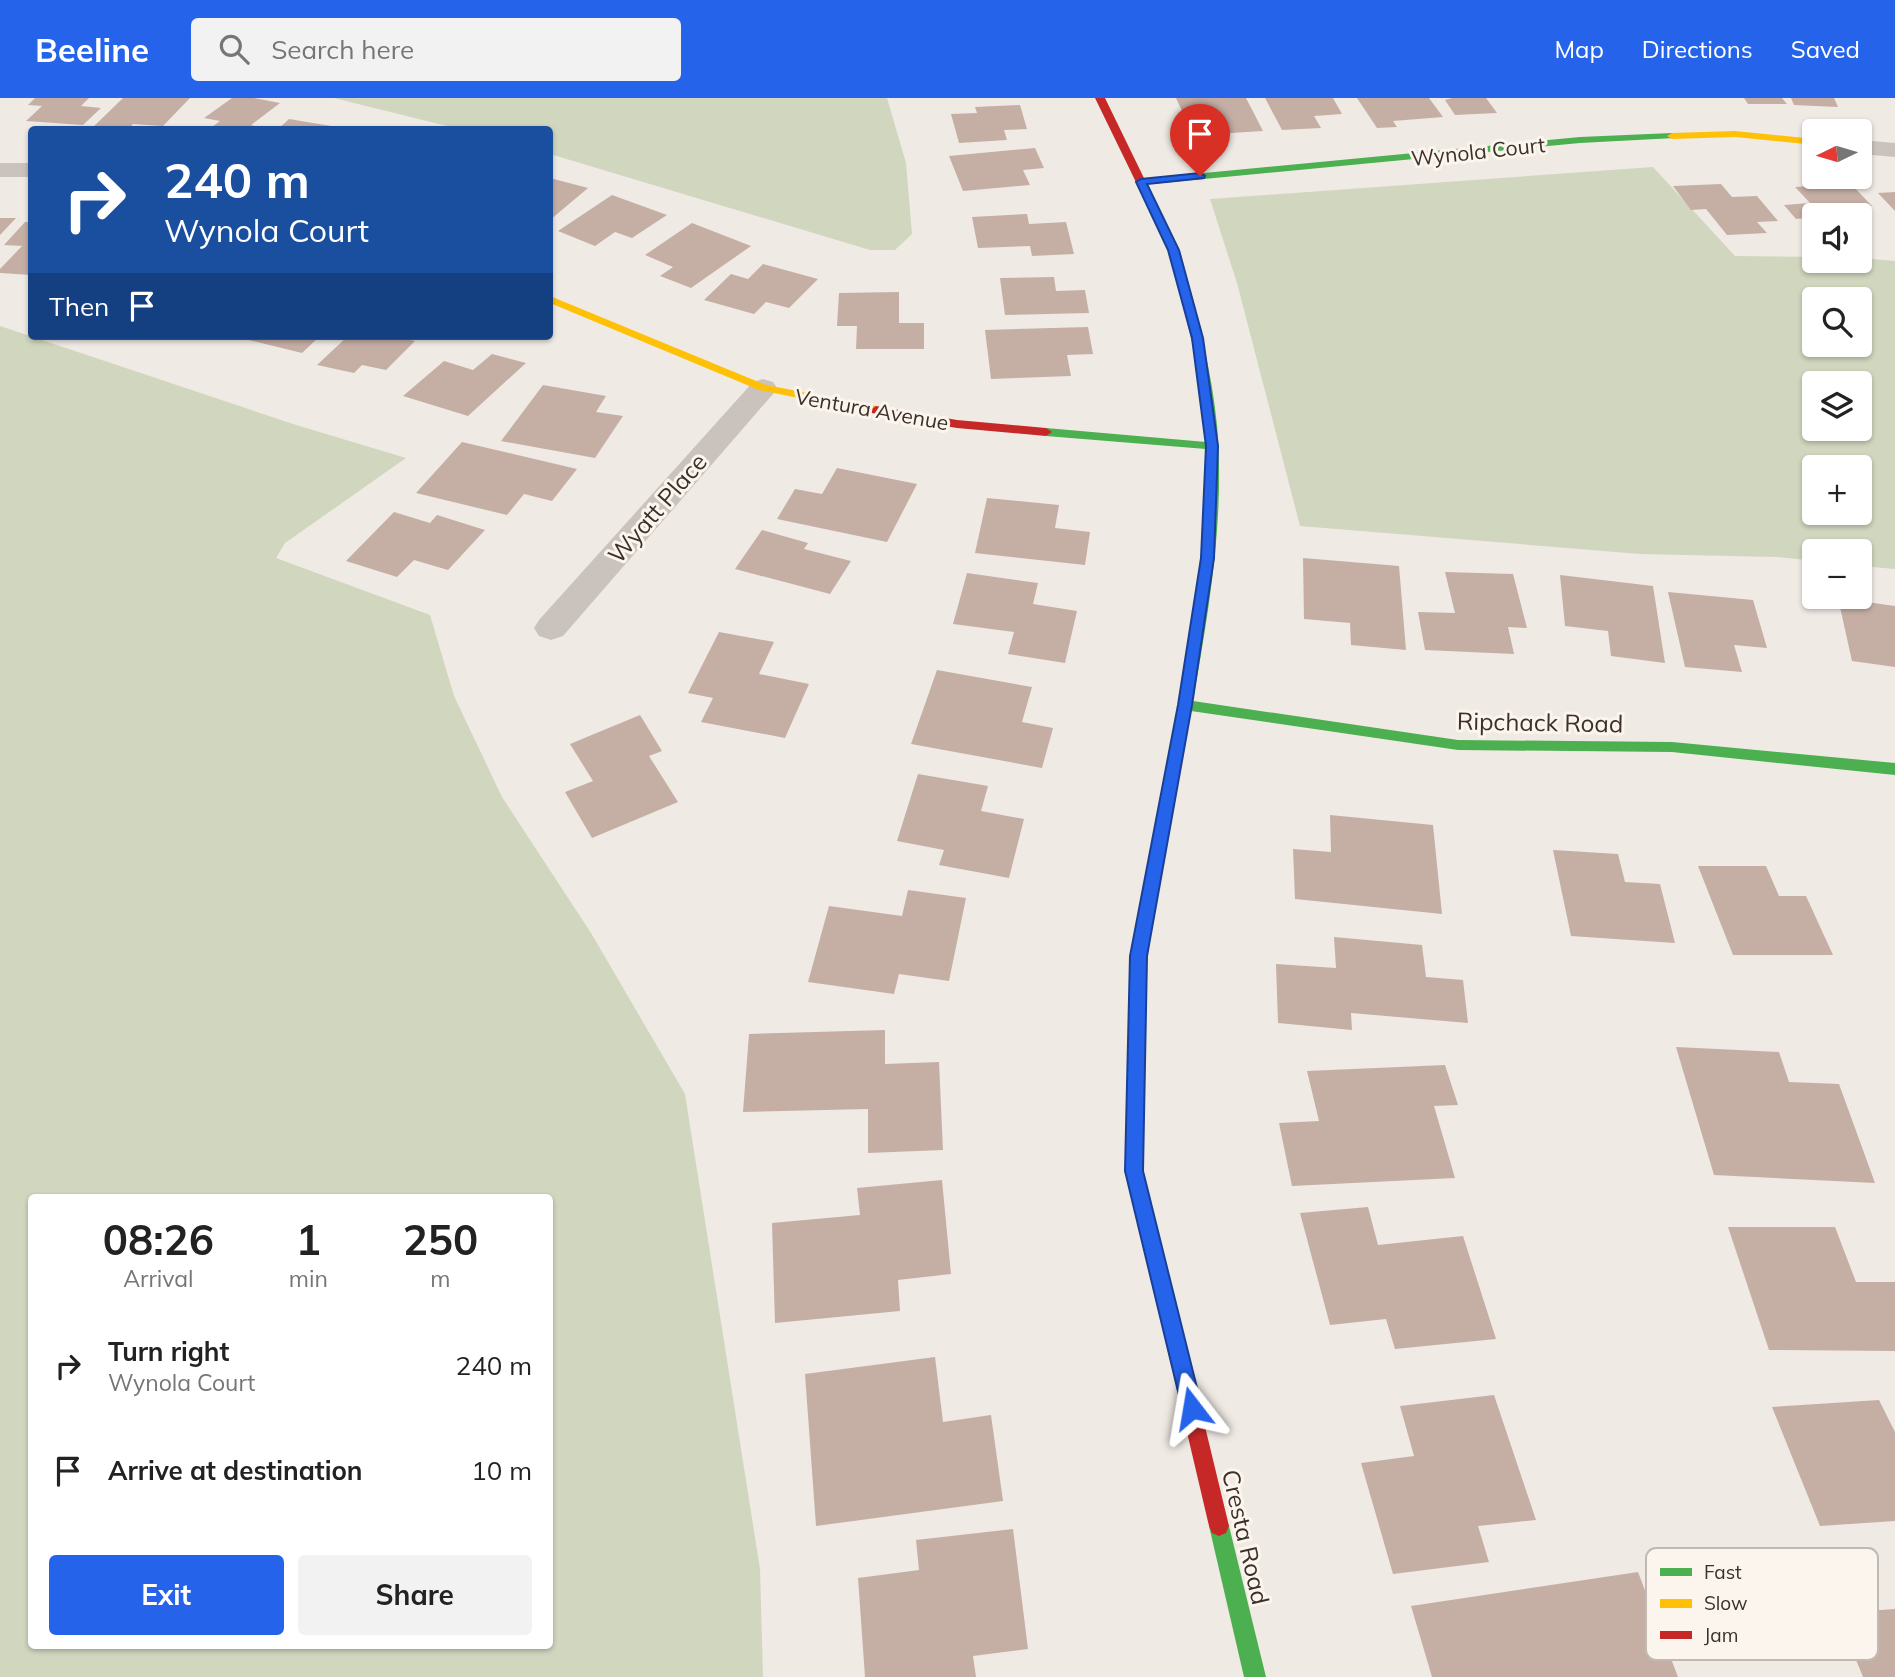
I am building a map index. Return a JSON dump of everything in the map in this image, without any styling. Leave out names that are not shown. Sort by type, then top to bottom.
[{"type":"street","name":"Cresta Road","points":[[1100,98],[1174,250],[1194,325],[1212,446],[1208,558],[1185,705],[1139,956],[1134,1171],[1255,1677]]},
{"type":"street","name":"Wynola Court","points":[[1141,182],[1580,141],[1735,134],[1802,141]]},
{"type":"street","points":[[1872,148],[1895,150]]},
{"type":"street","points":[[0,170],[28,170]]},
{"type":"street","name":"Ventura Avenue","points":[[553,300],[763,388],[957,425],[1212,446]]},
{"type":"street","name":"Wyatt Place","points":[[551,628],[763,388]]},
{"type":"street","name":"Ripchack Road","points":[[1185,705],[1458,745],[1672,747],[1895,769]]},
{"type":"green space","points":[[334,98],[887,98],[906,163],[912,234],[895,250],[870,250],[553,155],[553,126],[447,126]]},
{"type":"green space","points":[[1653,167],[1735,256],[1802,257],[1802,273],[1872,273],[1872,259],[1895,261],[1895,569],[1872,567],[1872,539],[1802,539],[1802,560],[1640,554],[1300,526],[1237,283],[1210,199]]},
{"type":"green space","points":[[0,326],[28,335],[28,340],[42,340],[293,424],[406,458],[285,543],[276,558],[430,615],[454,696],[502,797],[591,933],[685,1094],[760,1569],[763,1677],[0,1677]]},
{"type":"building","points":[[35,98],[89,98],[81,106],[101,108],[83,125],[26,121],[42,106],[28,105]]},
{"type":"building","points":[[123,98],[190,98],[163,126],[94,126]]},
{"type":"building","points":[[232,98],[254,98],[280,103],[251,125],[254,126],[213,126],[220,121],[204,118]]},
{"type":"building","points":[[1176,98],[1246,98],[1263,131],[1216,134],[1210,121],[1187,122]]},
{"type":"building","points":[[1265,98],[1333,98],[1342,114],[1314,116],[1321,128],[1282,130]]},
{"type":"building","points":[[1357,98],[1429,98],[1443,117],[1393,121],[1397,127],[1377,128]]},
{"type":"building","points":[[1486,98],[1497,113],[1455,115],[1445,100]]},
{"type":"building","points":[[1744,98],[1782,98],[1787,104],[1748,104]]},
{"type":"building","points":[[1791,98],[1834,98],[1838,107],[1794,105]]},
{"type":"building","points":[[1020,105],[1027,129],[1004,130],[1007,140],[959,143],[951,114],[977,113],[975,107]]},
{"type":"building","points":[[289,119],[331,126],[281,126]]},
{"type":"building","points":[[1035,148],[1044,168],[1023,170],[1030,185],[963,191],[949,156]]},
{"type":"building","points":[[553,179],[588,188],[553,217]]},
{"type":"building","points":[[1721,184],[1732,197],[1757,196],[1778,221],[1757,222],[1767,233],[1727,235],[1706,209],[1691,210],[1673,186]]},
{"type":"building","points":[[1795,187],[1856,189],[1869,203],[1810,203]]},
{"type":"building","points":[[1895,192],[1895,211],[1878,193]]},
{"type":"building","points":[[612,195],[667,215],[632,238],[615,232],[595,246],[558,231]]},
{"type":"building","points":[[1802,204],[1802,218],[1796,219],[1784,205]]},
{"type":"building","points":[[1027,214],[1029,224],[1066,222],[1074,254],[1032,256],[1030,246],[978,248],[972,217]]},
{"type":"building","points":[[0,218],[16,218],[0,235]]},
{"type":"building","points":[[28,222],[28,275],[0,273],[0,269],[22,246],[4,245]]},
{"type":"building","points":[[692,223],[751,246],[691,288],[660,276],[673,267],[645,255]]},
{"type":"building","points":[[763,264],[818,279],[789,308],[766,302],[754,314],[704,300],[731,274],[748,279]]},
{"type":"building","points":[[1054,277],[1056,291],[1085,290],[1089,313],[1005,315],[1000,278]]},
{"type":"building","points":[[899,292],[899,323],[924,323],[924,349],[856,349],[857,326],[837,326],[839,293]]},
{"type":"building","points":[[1088,327],[1093,354],[1067,355],[1071,376],[991,379],[985,330]]},
{"type":"building","points":[[248,340],[316,340],[302,353]]},
{"type":"building","points":[[344,340],[415,341],[386,370],[362,365],[354,373],[317,365]]},
{"type":"building","points":[[492,354],[526,363],[468,416],[403,396],[444,361],[473,370]]},
{"type":"building","points":[[543,385],[606,396],[596,412],[623,416],[595,458],[501,441]]},
{"type":"building","points":[[462,442],[577,469],[552,501],[524,494],[507,515],[416,493]]},
{"type":"building","points":[[837,468],[917,484],[887,542],[777,519],[795,489],[822,494]]},
{"type":"building","points":[[987,498],[1059,505],[1055,528],[1090,532],[1085,565],[975,553]]},
{"type":"building","points":[[394,512],[430,523],[437,515],[485,530],[448,570],[414,560],[397,577],[346,561]]},
{"type":"building","points":[[762,530],[808,543],[804,549],[851,561],[830,594],[735,569]]},
{"type":"building","points":[[1303,558],[1399,566],[1406,650],[1351,645],[1350,623],[1304,619]]},
{"type":"building","points":[[1445,572],[1513,574],[1527,628],[1508,627],[1514,654],[1425,650],[1418,612],[1455,613]]},
{"type":"building","points":[[967,573],[1038,583],[1033,604],[1077,611],[1065,663],[1008,654],[1014,632],[953,624]]},
{"type":"building","points":[[1560,575],[1653,586],[1665,663],[1611,656],[1608,631],[1565,626]]},
{"type":"building","points":[[1668,592],[1753,600],[1767,648],[1734,645],[1742,672],[1685,667]]},
{"type":"building","points":[[1872,603],[1895,606],[1895,667],[1852,661],[1840,609],[1872,609]]},
{"type":"building","points":[[719,632],[774,642],[759,674],[809,684],[785,738],[701,722],[713,698],[688,693]]},
{"type":"building","points":[[937,670],[1032,687],[1022,722],[1053,728],[1042,768],[911,744]]},
{"type":"building","points":[[640,715],[662,751],[649,756],[678,802],[592,838],[565,792],[593,781],[570,744]]},
{"type":"building","points":[[918,774],[988,786],[981,811],[1024,819],[1009,878],[939,865],[944,850],[897,841]]},
{"type":"building","points":[[1330,815],[1433,825],[1442,914],[1295,899],[1293,849],[1331,852]]},
{"type":"building","points":[[1553,850],[1618,854],[1625,882],[1660,884],[1675,943],[1571,936]]},
{"type":"building","points":[[1698,866],[1766,866],[1779,896],[1806,896],[1833,955],[1733,955]]},
{"type":"building","points":[[908,890],[966,898],[949,981],[899,974],[894,994],[808,982],[829,906],[902,916]]},
{"type":"building","points":[[1334,937],[1422,945],[1426,977],[1463,980],[1468,1023],[1351,1013],[1352,1030],[1278,1023],[1276,964],[1336,968]]},
{"type":"building","points":[[885,1030],[885,1064],[939,1062],[943,1150],[868,1153],[868,1109],[743,1112],[749,1034]]},
{"type":"building","points":[[1676,1047],[1779,1052],[1789,1082],[1839,1084],[1875,1183],[1714,1175]]},
{"type":"building","points":[[1445,1065],[1458,1105],[1434,1106],[1455,1178],[1292,1186],[1279,1123],[1319,1121],[1307,1071]]},
{"type":"building","points":[[942,1180],[951,1274],[898,1280],[900,1311],[775,1323],[772,1223],[860,1215],[857,1188]]},
{"type":"building","points":[[1368,1207],[1378,1245],[1463,1236],[1496,1339],[1395,1349],[1386,1319],[1330,1325],[1300,1213]]},
{"type":"building","points":[[1728,1227],[1835,1227],[1856,1282],[1895,1282],[1895,1351],[1769,1350]]},
{"type":"building","points":[[935,1357],[943,1422],[991,1415],[1003,1501],[816,1526],[805,1374]]},
{"type":"building","points":[[1494,1395],[1536,1520],[1478,1526],[1489,1562],[1393,1574],[1361,1463],[1414,1456],[1400,1406]]},
{"type":"building","points":[[1879,1400],[1895,1432],[1895,1521],[1820,1526],[1772,1407]]},
{"type":"building","points":[[1013,1529],[1028,1649],[973,1656],[976,1677],[865,1677],[858,1578],[919,1570],[916,1540]]},
{"type":"building","points":[[1638,1572],[1646,1593],[1646,1660],[1672,1660],[1678,1677],[1432,1677],[1411,1606]]},
{"type":"building","points":[[1895,1609],[1895,1677],[1863,1677],[1856,1660],[1878,1660],[1878,1610]]},
{"type":"traffic: fast","points":[[1141,182],[1580,140],[1672,136]]},
{"type":"traffic: fast","points":[[1169,790],[1200,619],[1212,489],[1211,424],[1205,381],[1197,337],[1180,273]]},
{"type":"traffic: fast","points":[[1046,432],[1212,446]]},
{"type":"traffic: fast","points":[[1185,705],[1458,745],[1672,747],[1895,769]]},
{"type":"traffic: fast","points":[[1219,1526],[1255,1677]]},
{"type":"traffic: slow","points":[[1672,136],[1735,134],[1802,141]]},
{"type":"traffic: slow","points":[[553,300],[763,388],[876,410]]},
{"type":"traffic: slow","points":[[1139,1190],[1134,1171],[1138,956],[1169,790]]},
{"type":"traffic: jam","points":[[1100,98],[1174,250],[1180,273]]},
{"type":"traffic: jam","points":[[876,410],[957,424],[1046,432]]},
{"type":"traffic: jam","points":[[1139,1190],[1219,1526]]},
{"type":"route","points":[[1192,1408],[1134,1171],[1139,956],[1185,705],[1208,558],[1212,446],[1198,338],[1174,250],[1141,182],[1200,176]]}]
